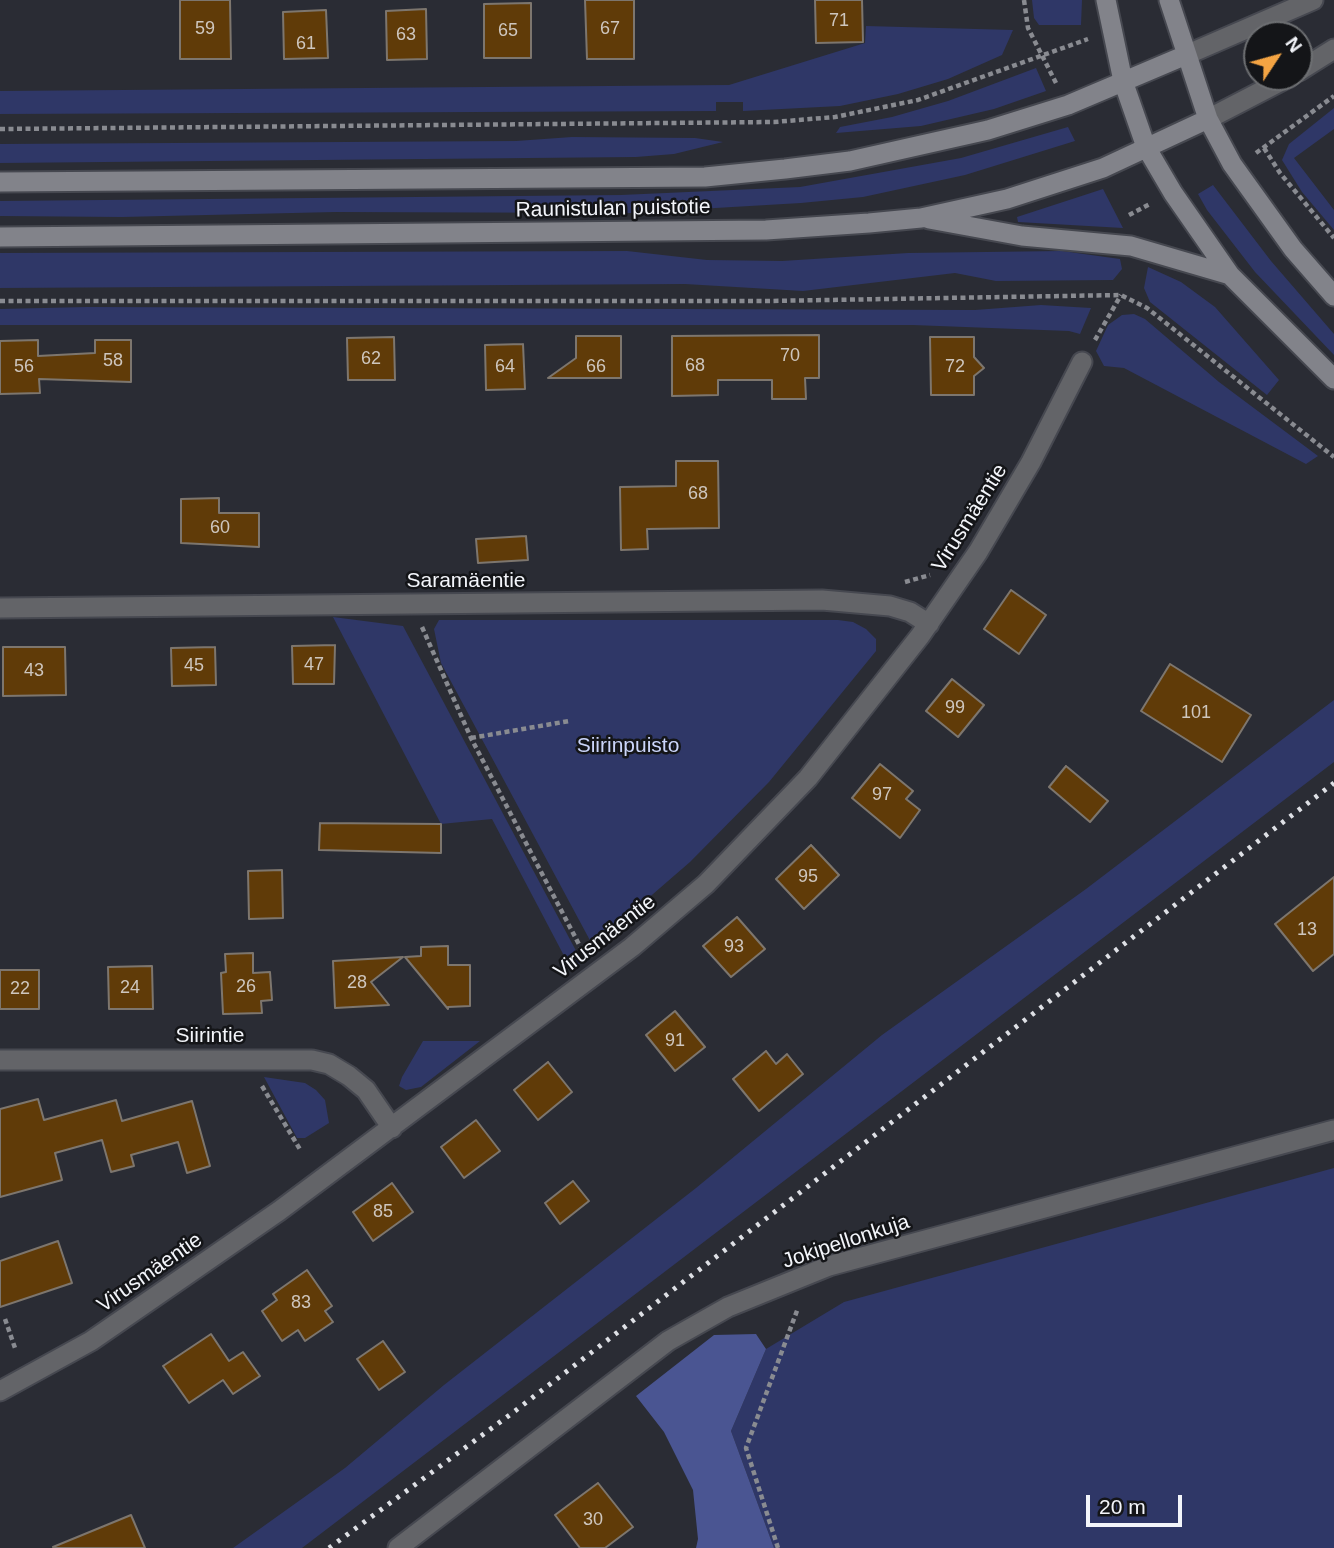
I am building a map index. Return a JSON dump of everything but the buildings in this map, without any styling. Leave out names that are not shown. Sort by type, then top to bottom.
[{"type":"main road","points":[[1105,0],[1123,82],[1146,148],[1194,228],[1230,275],[1334,379]]},
{"type":"main road","points":[[1170,0],[1208,119],[1232,164],[1257,202],[1334,296]]},
{"type":"main road","name":"Raunistulan puistotie","points":[[0,182],[705,177],[824,164],[898,152],[988,130],[1068,106],[1186,55]]},
{"type":"main road","name":"Raunistulan puistotie","points":[[0,237],[785,229],[921,218],[1007,199],[1085,174],[1208,119]]},
{"type":"main road","points":[[921,218],[1022,236],[1131,246],[1230,275]]},
{"type":"street","points":[[1186,55],[1313,0]]},
{"type":"street","points":[[1313,62],[1334,49]]},
{"type":"street","points":[[1208,119],[1262,91]]},
{"type":"street","name":"Virusmäentie","points":[[0,1391],[102,1334],[392,1128],[632,947],[705,884],[808,778],[929,624],[978,552],[1024,473],[1082,362]]},
{"type":"street","name":"Saramäentie","points":[[0,608],[822,600],[894,607],[910,612],[929,624]]},
{"type":"street","name":"Siirintie","points":[[0,1059],[312,1060],[339,1068],[366,1090],[392,1128]]},
{"type":"street","name":"Jokipellonkuja","points":[[398,1548],[668,1341],[728,1307],[829,1266],[1334,1130]]},
{"type":"path","points":[[1024,0],[1028,28],[1056,84]]},
{"type":"path","points":[[0,129],[774,122],[835,117],[918,100],[1077,43]]},
{"type":"path","points":[[1334,96],[1265,148],[1287,182],[1334,238]]},
{"type":"path","points":[[0,301],[768,301],[1121,295],[1147,308],[1334,457]]},
{"type":"path","points":[[1082,362],[1121,295]]},
{"type":"path","points":[[414,604],[471,738],[587,958]]},
{"type":"path","points":[[471,738],[569,722]]},
{"type":"path","points":[[246,1059],[301,1151]]},
{"type":"path","points":[[778,1548],[746,1448],[810,1274]]},
{"type":"path","points":[[5,1319],[16,1351]]},
{"type":"green space","points":[[1032,0],[1082,0],[1081,25],[1039,25],[1034,18]]},
{"type":"green space","points":[[866,26],[1013,30],[1002,55],[948,79],[898,94],[840,106],[743,111],[743,102],[716,102],[716,111],[0,114],[0,91],[729,85],[865,43]]},
{"type":"green space","points":[[1036,68],[1046,91],[994,109],[921,126],[836,133],[840,127],[892,117],[948,101]]},
{"type":"green space","points":[[1334,108],[1334,129],[1294,158],[1334,210],[1334,230],[1302,192],[1282,160],[1289,144]]},
{"type":"green space","points":[[1068,127],[1075,141],[965,175],[863,197],[801,203],[630,213],[335,212],[122,217],[0,216],[0,201],[621,195],[800,187],[961,158]]},
{"type":"green space","points":[[572,137],[695,138],[723,142],[674,154],[636,157],[0,163],[0,144],[516,141]]},
{"type":"green space","points":[[1213,185],[1271,261],[1334,334],[1334,355],[1255,272],[1207,210],[1198,194]]},
{"type":"green space","points":[[1103,189],[1123,228],[1018,222],[1017,217]]},
{"type":"green space","points":[[627,251],[707,260],[782,261],[908,253],[1062,251],[1120,259],[1122,269],[1113,280],[996,281],[955,273],[803,291],[685,284],[0,288],[0,253]]},
{"type":"green space","points":[[1148,267],[1181,282],[1215,307],[1279,380],[1267,395],[1150,302],[1144,288]]},
{"type":"green space","points":[[1041,305],[1091,308],[1080,334],[1069,331],[913,325],[0,325],[0,309],[87,307],[975,310]]},
{"type":"green space","points":[[1134,314],[1145,319],[1219,382],[1318,456],[1306,464],[1124,368],[1104,366],[1096,351],[1108,325],[1122,315]]},
{"type":"green space","points":[[333,617],[403,626],[582,962],[571,969],[492,819],[441,824]]},
{"type":"green space","name":"Siirinpuisto","points":[[439,620],[838,620],[853,622],[866,629],[876,639],[876,651],[769,782],[690,862],[593,946],[441,663],[434,629]]},
{"type":"green space","points":[[1334,700],[1334,762],[302,1548],[233,1548],[345,1468],[444,1385],[696,1188],[882,1035],[1086,889]]},
{"type":"green space","points":[[423,1041],[480,1041],[421,1087],[406,1090],[399,1086],[402,1077]]},
{"type":"green space","points":[[264,1077],[305,1083],[316,1090],[325,1100],[329,1123],[305,1138],[297,1138]]},
{"type":"green space","points":[[1334,1168],[1334,1548],[774,1548],[731,1431],[766,1349],[844,1302]]},
{"type":"shaded area","points":[[756,1334],[766,1349],[731,1431],[774,1548],[696,1548],[698,1539],[693,1490],[664,1432],[636,1396],[714,1335]]},
{"type":"railway","points":[[329,1548],[515,1411],[1334,783]]}]
